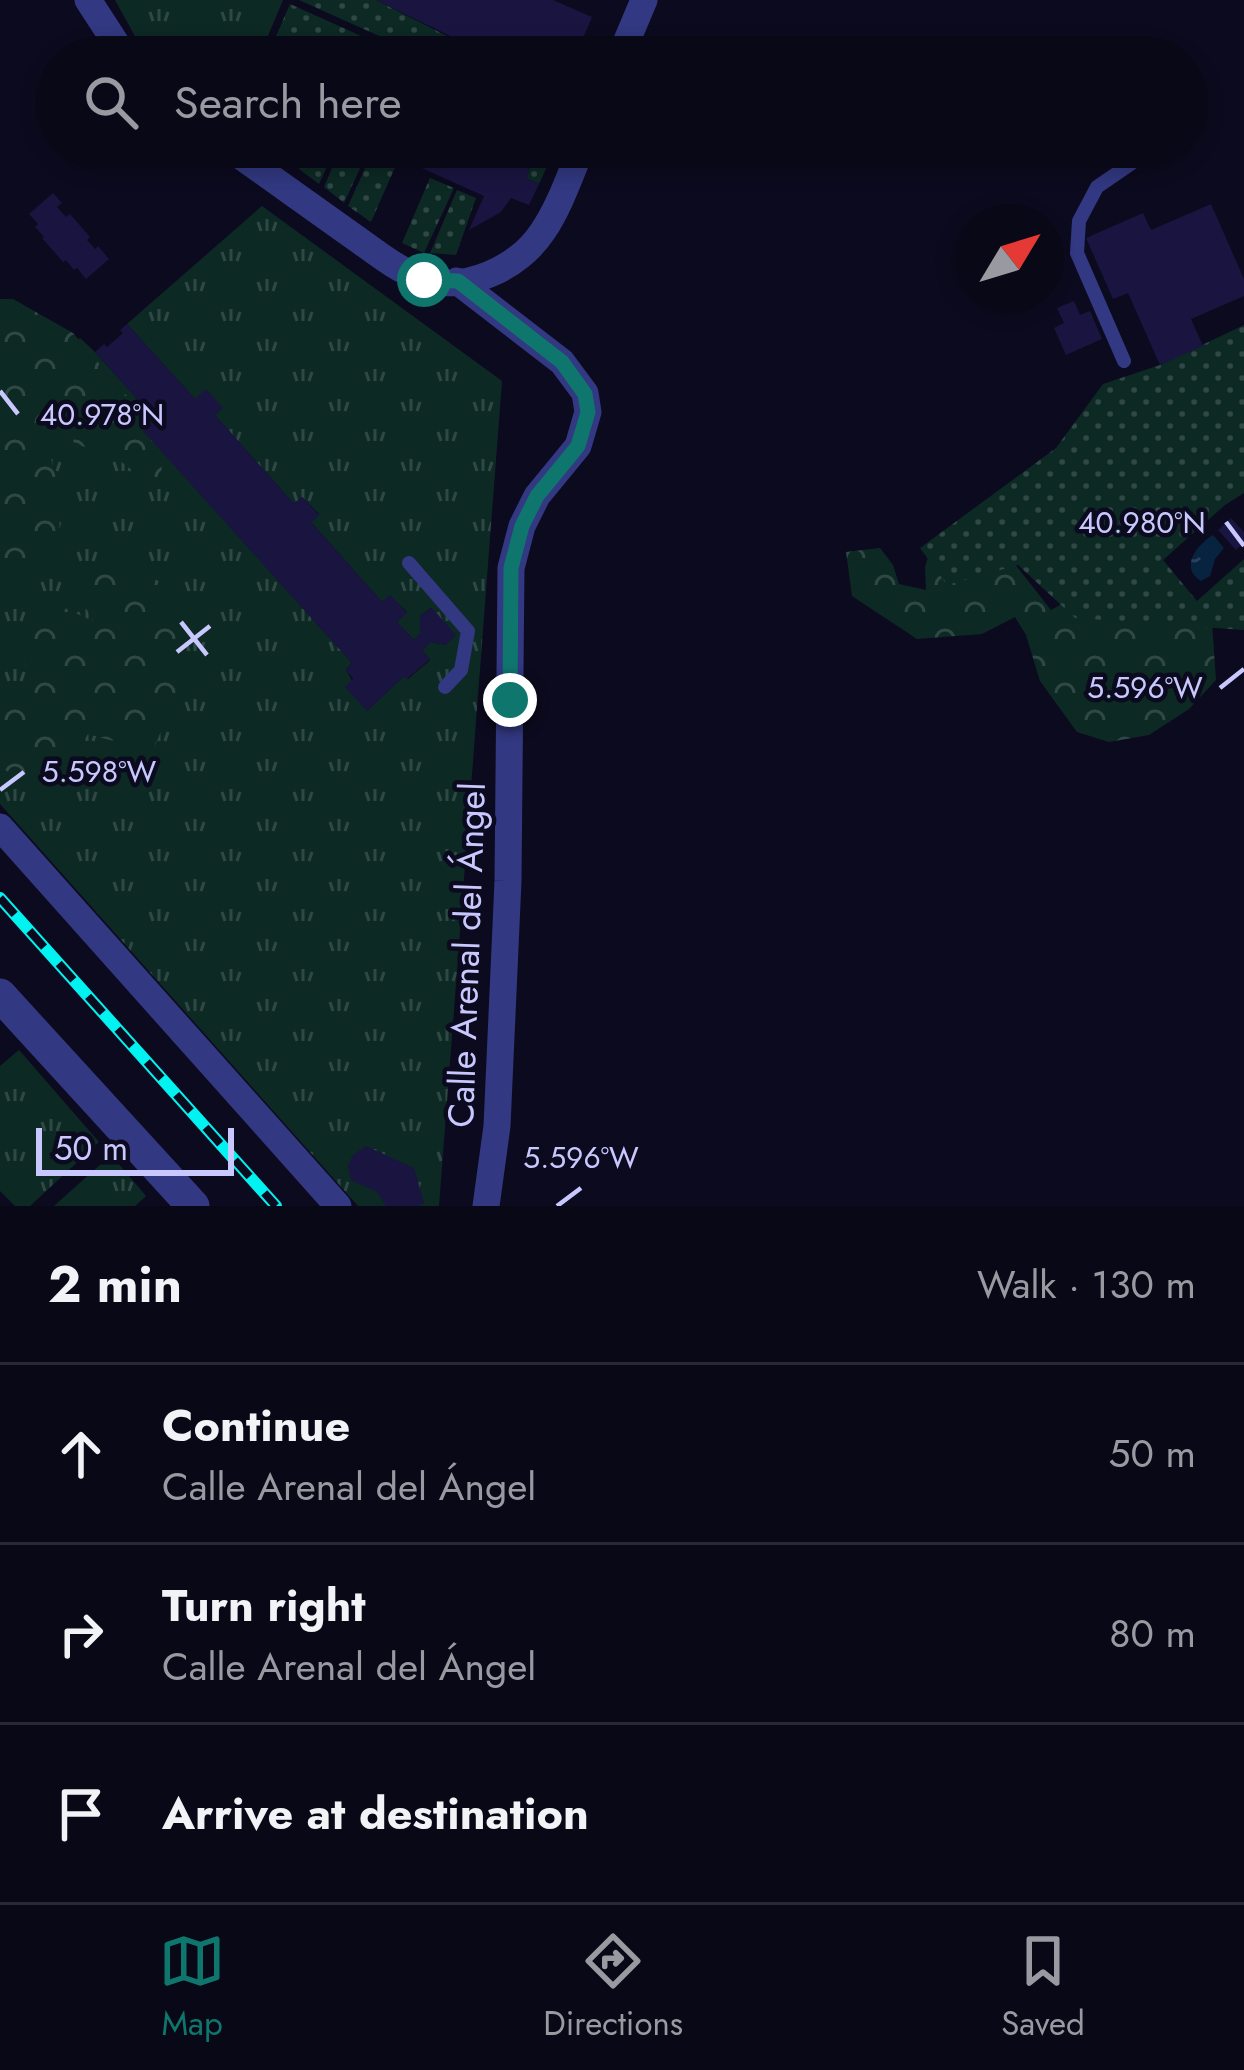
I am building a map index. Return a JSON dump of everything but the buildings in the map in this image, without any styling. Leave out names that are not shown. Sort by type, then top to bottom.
[{"type":"street","points":[[88,0],[111,36]]},
{"type":"street","points":[[629,36],[644,0]]},
{"type":"street","points":[[259,168],[392,263],[424,280],[458,281],[496,272],[522,256],[542,233],[573,168]]},
{"type":"street","name":"Calle Arenal del Ángel","points":[[458,281],[562,362],[585,394],[588,412],[578,446],[537,496],[522,526],[511,568],[508,880],[497,1126],[485,1206]]},
{"type":"street","points":[[0,827],[338,1206]]},
{"type":"street","points":[[0,995],[193,1206]]},
{"type":"lane","points":[[1124,361],[1077,253],[1079,221],[1097,187],[1125,168]]},
{"type":"lane","points":[[409,563],[468,631],[461,670],[445,687]]},
{"type":"green space","points":[[115,0],[283,0],[268,36],[135,36]]},
{"type":"green space","points":[[299,0],[376,0],[447,36],[379,36]]},
{"type":"green space","points":[[290,4],[361,36],[276,36]]},
{"type":"green space","points":[[299,168],[326,168],[319,184]]},
{"type":"green space","points":[[332,168],[360,168],[344,203],[324,187]]},
{"type":"green space","points":[[365,168],[395,168],[371,222],[348,206]]},
{"type":"green space","points":[[530,168],[546,168],[539,184],[526,178]]},
{"type":"green space","points":[[430,178],[454,188],[424,253],[402,243]]},
{"type":"green space","points":[[457,190],[476,198],[456,255],[430,253]]},
{"type":"green space","points":[[262,206],[502,381],[439,1206],[358,1206],[0,804],[0,350],[56,361],[80,338],[95,352],[155,419],[144,431],[352,663],[346,669],[367,711],[404,676],[408,679],[430,660],[422,650],[431,642],[445,645],[455,636],[431,608],[420,616],[420,634],[414,640],[397,622],[407,612],[390,596],[382,602],[311,522],[319,514],[302,497],[294,504],[127,324]]},
{"type":"green space","points":[[0,299],[13,299],[73,333],[132,402],[139,436],[162,461],[161,484],[144,479],[119,460],[74,443],[69,409],[43,426],[59,491],[60,561],[6,578],[0,585]]},
{"type":"green space","points":[[1244,325],[1244,493],[1163,560],[1197,601],[1244,559],[1244,630],[1075,618],[1018,565],[947,585],[920,548],[1056,448],[1103,384],[1160,365]]},
{"type":"green space","points":[[933,542],[1011,559],[1051,610],[1096,585],[1211,609],[1216,680],[1189,709],[1149,735],[1109,742],[1077,732],[1040,681],[1026,635],[1015,617],[982,634],[917,639],[852,596],[846,552],[880,548],[899,584],[926,590],[925,567]]},
{"type":"green space","points":[[106,559],[177,592],[180,688],[152,752],[134,758],[117,742],[88,734],[68,765],[22,780],[0,767],[0,682],[16,703],[29,691],[21,636],[62,607],[93,621],[69,577]]},
{"type":"green space","points":[[19,1050],[99,1142],[30,1206],[15,1206],[0,1191],[0,1066]]},
{"type":"green space","points":[[111,1155],[146,1196],[135,1206],[54,1206]]},
{"type":"water","points":[[1213,535],[1224,548],[1210,576],[1201,581],[1191,563],[1196,550]]},
{"type":"railway","points":[[0,898],[276,1206]]},
{"type":"route","points":[[424,280],[458,281],[562,362],[585,394],[588,412],[578,446],[537,496],[522,526],[511,568],[510,700]]}]
